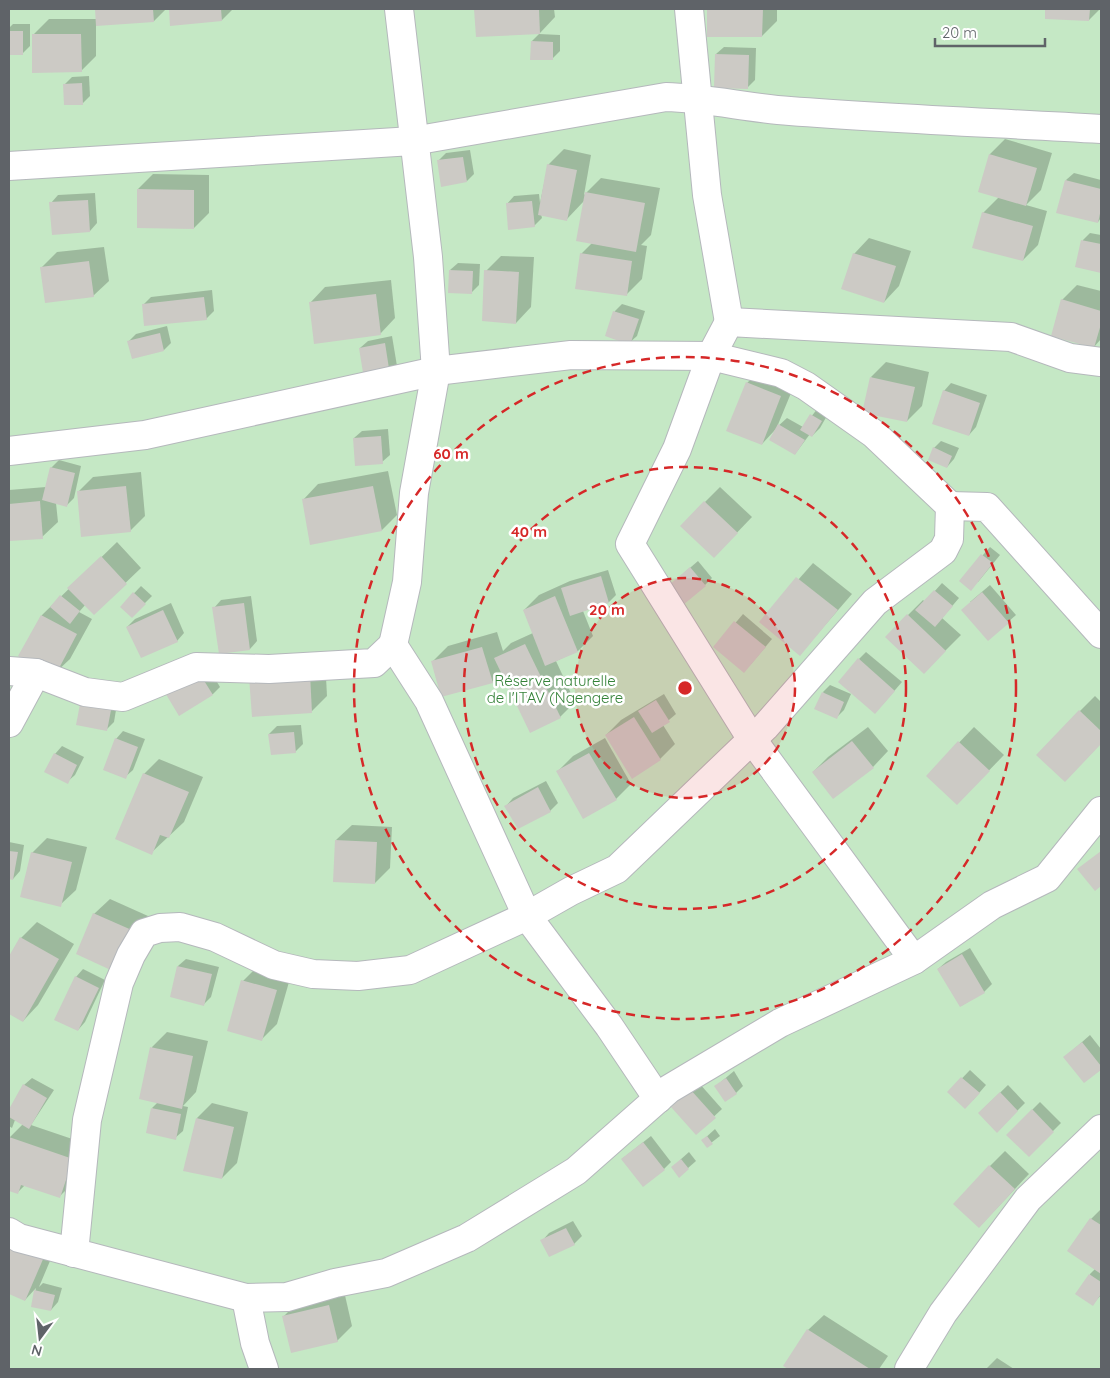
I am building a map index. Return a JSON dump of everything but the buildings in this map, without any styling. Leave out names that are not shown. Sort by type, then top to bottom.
[{"type":"street","points":[[9,670],[36,672],[85,692],[123,697],[196,668],[269,669],[374,663],[394,645],[407,582],[414,493],[436,371],[428,257],[413,142],[399,9]]},
{"type":"street","points":[[689,9],[696,72],[696,98],[707,195],[729,322],[711,356],[678,449],[630,544],[751,738],[914,960]]},
{"type":"street","points":[[9,166],[413,142],[666,97],[696,98],[735,106],[790,111],[1101,129]]},
{"type":"street","points":[[729,322],[1011,337],[1070,358],[1101,362]]},
{"type":"street","points":[[9,451],[145,435],[436,371],[571,355],[711,356],[781,373],[806,386],[874,434],[950,506],[987,507],[1101,634]]},
{"type":"street","points":[[74,1252],[87,1120],[119,984],[130,955],[144,933],[160,928],[180,927],[215,937],[274,965],[313,974],[358,976],[410,970],[527,916],[570,891],[617,869],[673,817],[764,727],[875,602],[943,550],[949,539],[950,506]]},
{"type":"street","points":[[394,645],[429,701],[527,916],[609,1026],[658,1099]]},
{"type":"street","points":[[9,723],[36,672]]},
{"type":"street","points":[[9,1232],[19,1238],[246,1298],[287,1297],[335,1283],[386,1273],[467,1238],[576,1171],[669,1089],[780,1024],[914,960],[992,905],[1047,878],[1101,810]]},
{"type":"street","points":[[909,1369],[943,1313],[1028,1199],[1101,1129]]},
{"type":"street","points":[[246,1298],[255,1343],[264,1369]]},
{"type":"green space","name":"Réserve naturelle de l'ITAV (Ngengere","points":[[9,9],[1101,9],[1101,1369],[9,1369]]}]
